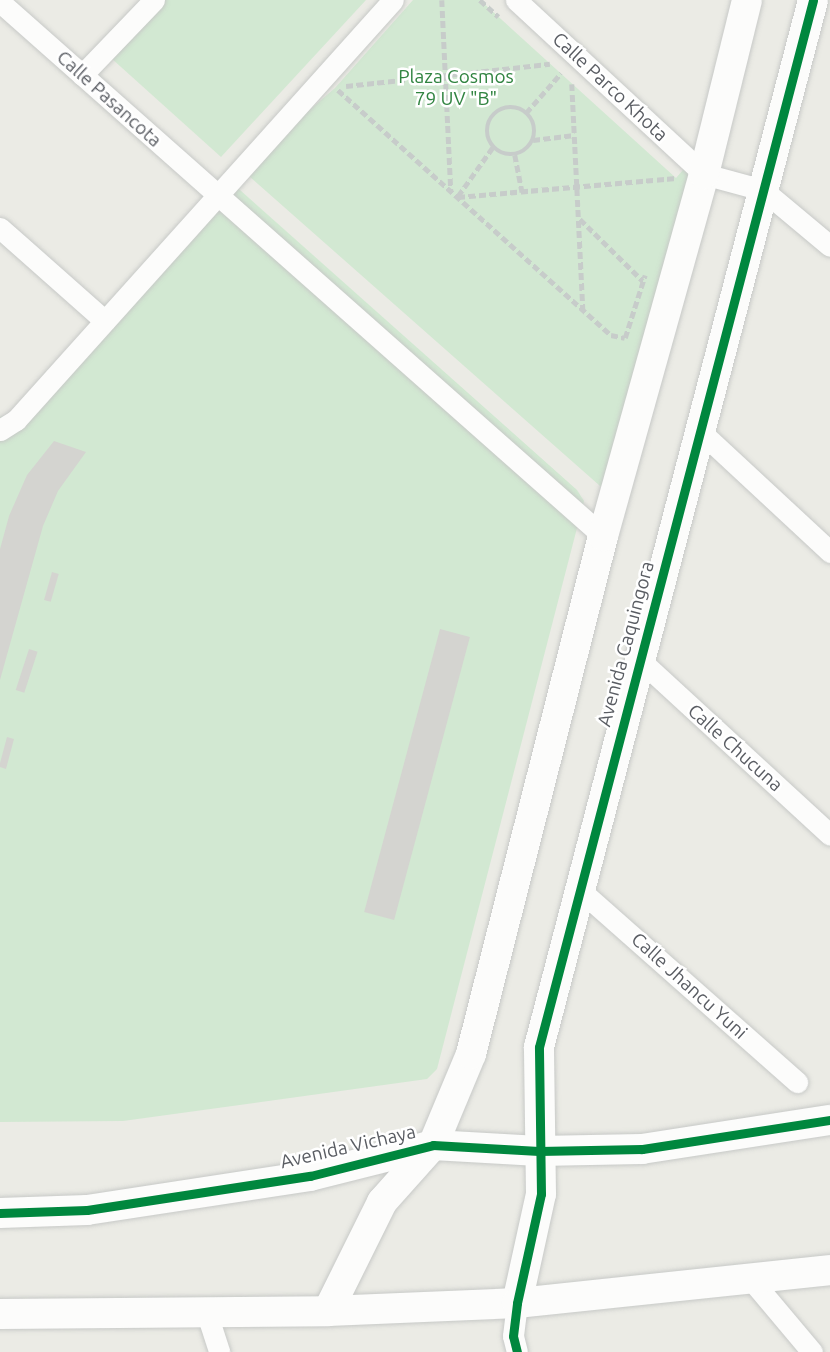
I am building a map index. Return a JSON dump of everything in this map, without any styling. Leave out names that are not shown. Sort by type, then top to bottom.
[{"type":"street","points":[[82,75],[154,0]]},
{"type":"street","points":[[0,430],[16,420],[393,0]]},
{"type":"street","name":"Calle Parco Khota","points":[[516,0],[690,176]]},
{"type":"street","points":[[328,1311],[382,1202],[433,1146],[471,1054],[603,536],[690,176],[747,0]]},
{"type":"street","name":"Avenida Caquingora","points":[[517,1303],[541,1194],[539,1047],[813,0]]},
{"type":"street","name":"Calle Pasancota","points":[[0,2],[603,536]]},
{"type":"street","points":[[690,176],[763,190],[830,246]]},
{"type":"street","points":[[0,228],[105,321]]},
{"type":"street","points":[[700,431],[830,552]]},
{"type":"street","name":"Calle Chucuna","points":[[640,660],[830,835]]},
{"type":"street","name":"Calle Jhancu Yuni","points":[[580,890],[797,1082]]},
{"type":"street","name":"Avenida Vichaya","points":[[0,1213],[87,1210],[257,1184],[310,1175],[433,1146],[539,1151],[642,1149],[830,1120]]},
{"type":"street","points":[[0,1314],[207,1314],[517,1303],[830,1270]]},
{"type":"street","points":[[748,1277],[812,1352]]},
{"type":"street","points":[[517,1303],[513,1336],[517,1352]]},
{"type":"street","points":[[207,1314],[219,1352]]},
{"type":"path","points":[[442,0],[451,192]]},
{"type":"path","points":[[480,0],[500,18]]},
{"type":"path","points":[[540,55],[583,93]]},
{"type":"path","points":[[550,64],[335,88],[611,335],[625,338],[647,268]]},
{"type":"path","points":[[526,113],[561,74]]},
{"type":"path","points":[[572,84],[583,310]]},
{"type":"path","points":[[516,155],[499,152],[493,147],[487,132],[492,117],[512,107],[526,113],[534,125],[533,140]]},
{"type":"path","points":[[516,155],[533,140],[575,135]]},
{"type":"path","points":[[457,197],[493,147]]},
{"type":"path","points":[[516,155],[522,192]]},
{"type":"path","points":[[666,169],[690,176]]},
{"type":"path","points":[[457,197],[690,176]]},
{"type":"path","points":[[672,191],[690,176]]},
{"type":"path","points":[[579,219],[643,281]]},
{"type":"green space","points":[[164,0],[366,0],[221,157],[111,58]]},
{"type":"green space","name":"Plaza Cosmos 79 UV \"B\"","points":[[413,0],[480,0],[676,178],[696,155],[608,493],[241,169],[335,88]]},
{"type":"green space","points":[[231,182],[577,490],[584,501],[437,1069],[427,1079],[123,1121],[0,1122],[0,417],[11,413]]},
{"type":"building","points":[[54,441],[86,452],[58,491],[43,526],[0,680],[0,549],[9,516],[27,475]]},
{"type":"building","points":[[52,572],[59,574],[51,602],[44,600]]},
{"type":"building","points":[[440,629],[470,637],[394,920],[364,912]]},
{"type":"building","points":[[29,649],[38,652],[24,693],[16,690]]},
{"type":"building","points":[[7,737],[14,739],[6,769],[0,767],[0,763]]},
{"type":"cycle path","points":[[517,1352],[513,1336],[517,1303],[541,1194],[539,1047],[813,0]]},
{"type":"cycle path","points":[[0,1213],[87,1210],[310,1176],[433,1145],[539,1151],[642,1149],[830,1120]]}]
